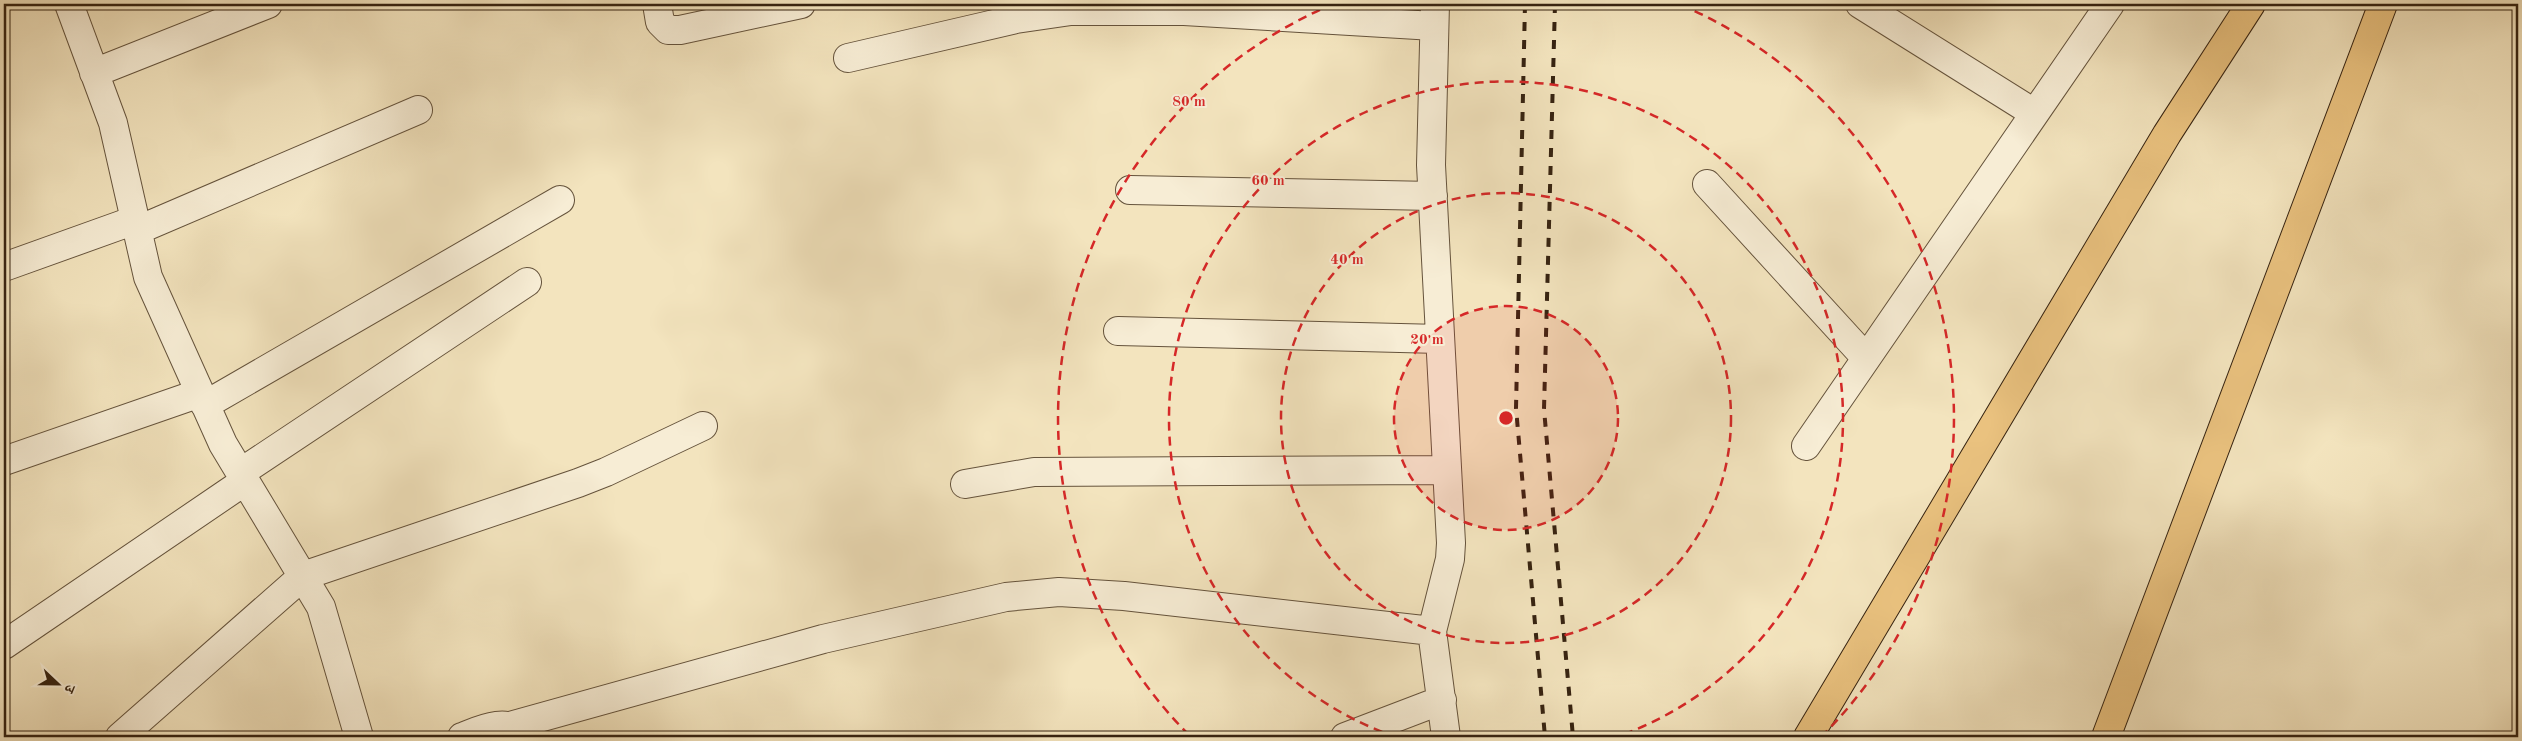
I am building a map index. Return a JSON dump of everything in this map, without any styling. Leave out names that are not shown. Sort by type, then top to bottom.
[{"type":"main road","points":[[1808,737],[2167,134],[2251,4]]},
{"type":"main road","points":[[2106,737],[2383,4]]},
{"type":"street","points":[[69,4],[113,124],[148,277],[223,444],[321,607],[359,737]]},
{"type":"street","points":[[94,73],[268,4]]},
{"type":"street","points":[[657,4],[660,22],[668,30],[680,30],[801,4]]},
{"type":"street","points":[[1860,4],[2034,113]]},
{"type":"street","points":[[1806,446],[2110,4]]},
{"type":"street","points":[[848,58],[1016,19],[1071,11],[1434,15],[1431,165],[1451,543],[1450,559],[1436,620],[1446,737]]},
{"type":"street","points":[[4,267],[136,225],[418,110]]},
{"type":"street","points":[[1707,184],[1866,358]]},
{"type":"street","points":[[1130,190],[1433,196]]},
{"type":"street","points":[[4,461],[203,399],[560,200]]},
{"type":"street","points":[[4,645],[243,477],[527,282]]},
{"type":"street","points":[[1118,331],[1440,339]]},
{"type":"street","points":[[120,737],[303,576],[578,483],[606,472],[703,426]]},
{"type":"street","points":[[965,484],[1034,472],[1447,470]]},
{"type":"street","points":[[462,737],[491,725],[519,732],[823,639],[1006,597],[1058,592],[1436,620]]},
{"type":"street","points":[[1345,737],[1442,700]]},
{"type":"railway","points":[[1525,4],[1516,408],[1545,737]]},
{"type":"railway","points":[[1555,4],[1544,409],[1573,737]]}]
